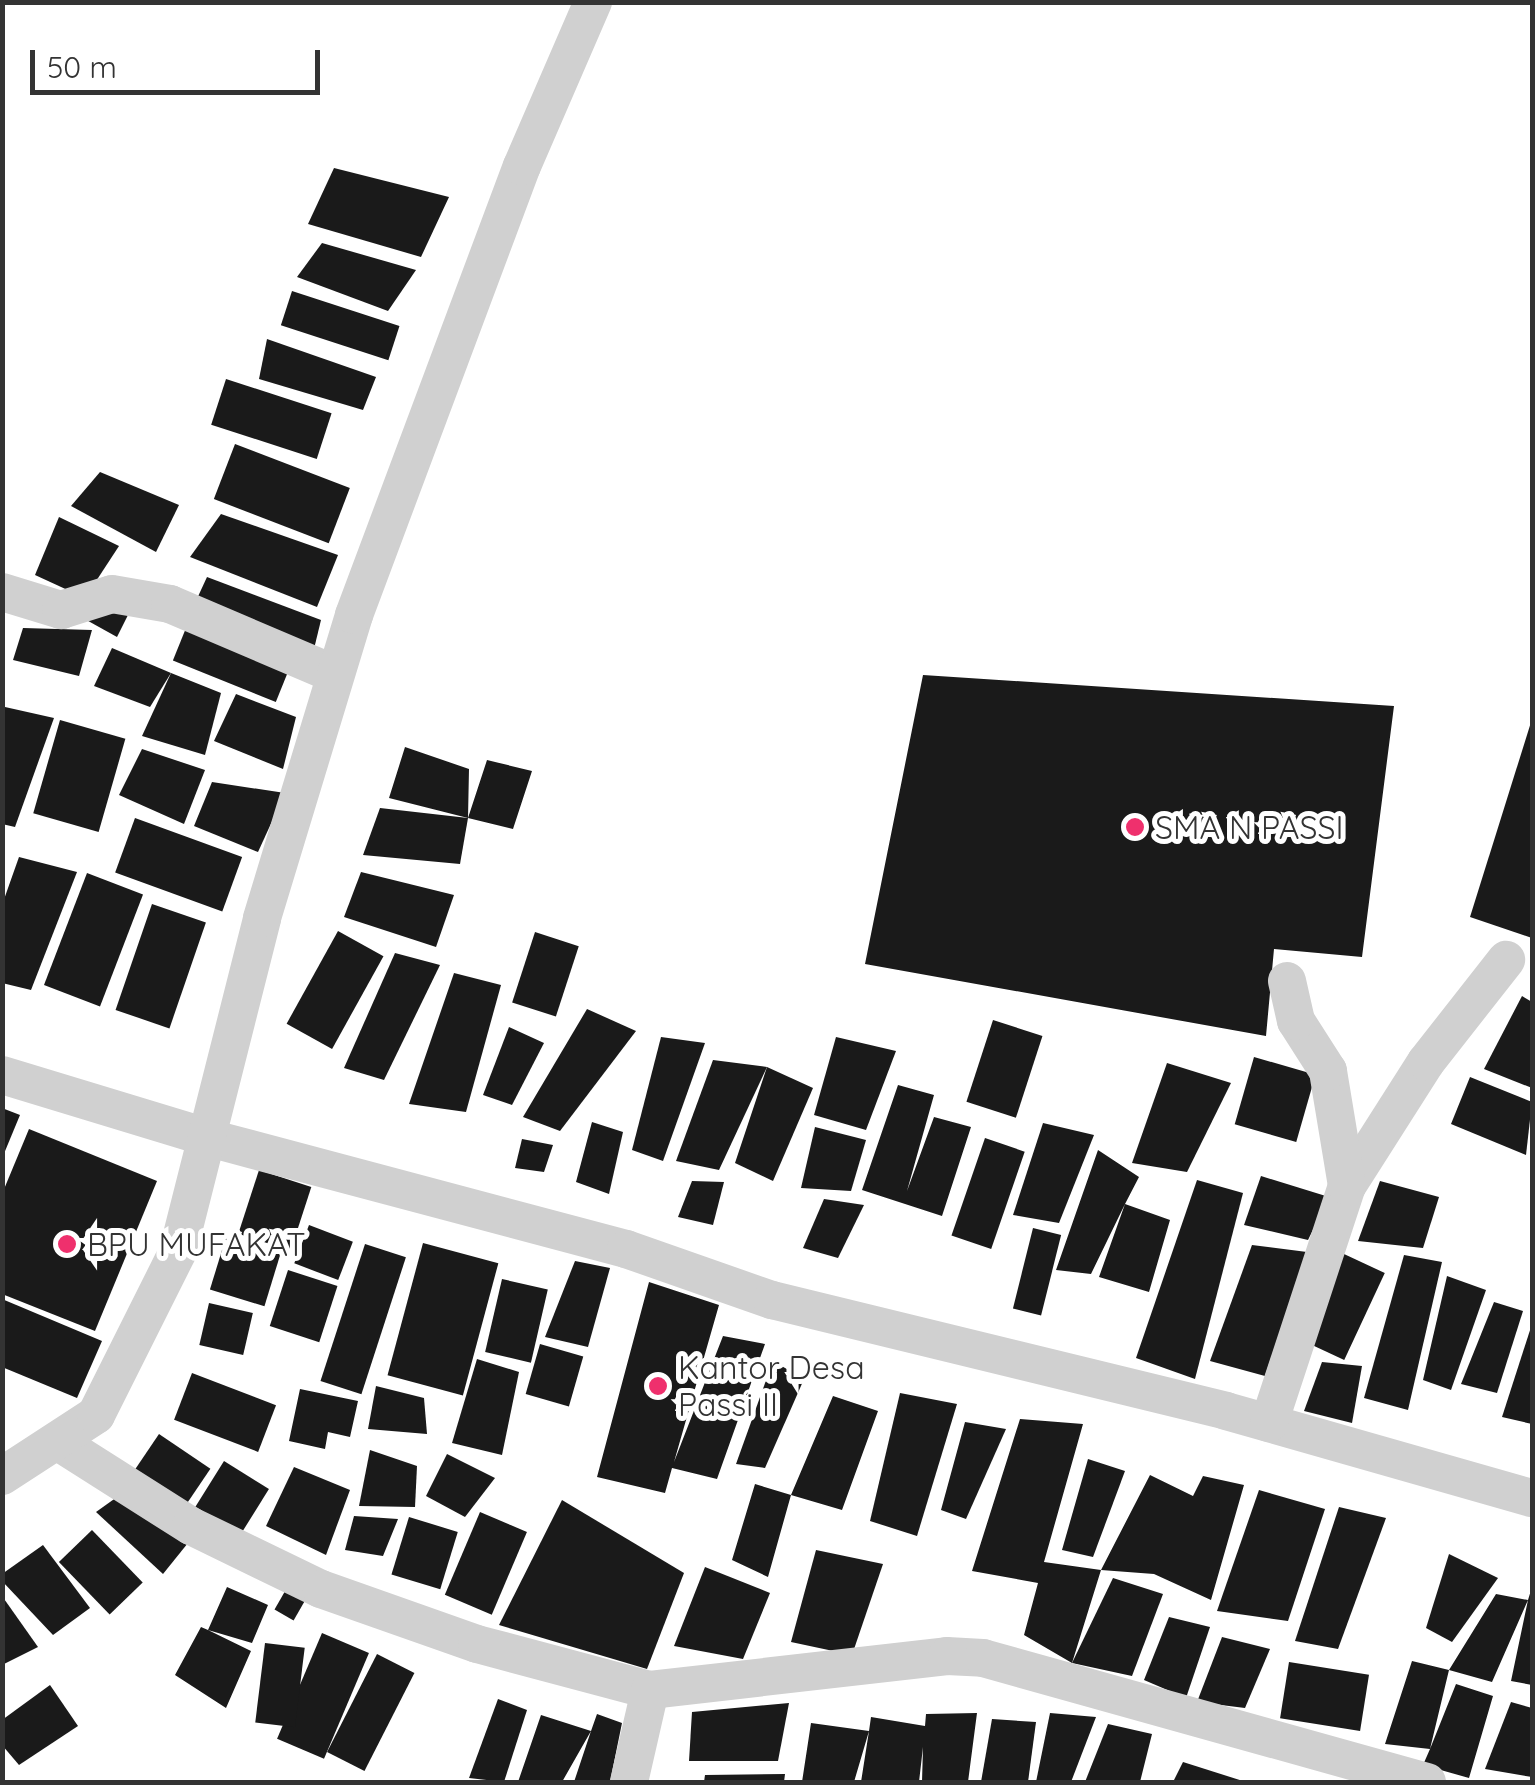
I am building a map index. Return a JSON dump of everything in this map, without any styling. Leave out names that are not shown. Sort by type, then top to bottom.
[{"type":"street","points":[[2,1476],[60,1443],[96,1415],[178,1251],[262,918],[334,674],[522,166],[593,2]]},
{"type":"street","points":[[2,592],[61,610],[112,594],[170,604],[334,674]]},
{"type":"street","points":[[1269,1423],[1346,1186],[1426,1062],[1506,960]]},
{"type":"street","points":[[1287,981],[1296,1021],[1328,1071],[1346,1186]]},
{"type":"street","points":[[2,1075],[209,1138],[626,1249],[772,1300],[1269,1423],[1532,1498]]},
{"type":"street","points":[[60,1443],[191,1526],[321,1589],[477,1644],[650,1690],[947,1656],[983,1658],[1418,1781]]},
{"type":"street","points":[[630,1782],[650,1690]]},
{"type":"building","points":[[334,168],[449,197],[421,257],[308,224]]},
{"type":"building","points":[[322,243],[416,270],[388,311],[297,277]]},
{"type":"building","points":[[292,291],[399,326],[388,360],[281,325]]},
{"type":"building","points":[[267,339],[376,377],[363,410],[259,379]]},
{"type":"building","points":[[226,379],[332,413],[317,459],[211,425]]},
{"type":"building","points":[[235,444],[350,488],[329,543],[214,499]]},
{"type":"building","points":[[100,472],[179,505],[156,552],[71,506]]},
{"type":"building","points":[[221,514],[338,555],[317,607],[190,557]]},
{"type":"building","points":[[59,517],[119,546],[85,598],[35,575]]},
{"type":"building","points":[[207,577],[321,620],[313,653],[195,603]]},
{"type":"building","points":[[110,609],[128,615],[117,637],[81,617]]},
{"type":"building","points":[[23,628],[92,630],[79,676],[13,660]]},
{"type":"building","points":[[186,628],[289,670],[276,702],[173,660]]},
{"type":"building","points":[[112,648],[171,673],[150,707],[94,686]]},
{"type":"building","points":[[171,673],[221,693],[205,755],[142,736]]},
{"type":"building","name":"SMA N PASSI","points":[[923,675],[1394,706],[1362,957],[1274,949],[1266,1036],[865,964]]},
{"type":"building","points":[[236,694],[296,717],[283,769],[214,741]]},
{"type":"building","points":[[5,707],[54,718],[15,827],[2,824]]},
{"type":"building","points":[[1532,719],[1532,938],[1470,917]]},
{"type":"building","points":[[60,720],[125,739],[99,832],[33,813]]},
{"type":"building","points":[[405,747],[469,769],[468,818],[389,798]]},
{"type":"building","points":[[142,749],[205,770],[184,824],[119,795]]},
{"type":"building","points":[[487,760],[532,771],[513,829],[468,818]]},
{"type":"building","points":[[212,782],[285,793],[258,852],[194,826]]},
{"type":"building","points":[[380,808],[468,818],[460,864],[363,855]]},
{"type":"building","points":[[135,818],[242,857],[222,911],[115,873]]},
{"type":"building","points":[[19,857],[77,872],[31,990],[2,983],[2,905]]},
{"type":"building","points":[[361,872],[454,895],[436,947],[344,917]]},
{"type":"building","points":[[87,873],[143,895],[100,1007],[44,985]]},
{"type":"building","points":[[152,904],[206,923],[169,1028],[116,1010]]},
{"type":"building","points":[[338,931],[383,956],[332,1049],[287,1024]]},
{"type":"building","points":[[535,932],[579,946],[556,1017],[512,1002]]},
{"type":"building","points":[[395,953],[440,965],[384,1080],[344,1068]]},
{"type":"building","points":[[454,973],[501,985],[466,1112],[409,1104]]},
{"type":"building","points":[[1522,996],[1532,1002],[1532,1088],[1484,1069]]},
{"type":"building","points":[[587,1009],[636,1031],[560,1131],[523,1117]]},
{"type":"building","points":[[993,1020],[1042,1036],[1016,1118],[966,1102]]},
{"type":"building","points":[[509,1027],[544,1043],[512,1105],[483,1095]]},
{"type":"building","points":[[661,1037],[705,1043],[663,1161],[632,1150]]},
{"type":"building","points":[[836,1037],[896,1051],[866,1130],[814,1115]]},
{"type":"building","points":[[1254,1057],[1316,1075],[1296,1142],[1235,1124]]},
{"type":"building","points":[[713,1060],[767,1067],[719,1170],[676,1161]]},
{"type":"building","points":[[1167,1063],[1231,1083],[1187,1172],[1132,1163]]},
{"type":"building","points":[[767,1067],[813,1088],[773,1181],[735,1163]]},
{"type":"building","points":[[1470,1077],[1532,1102],[1526,1155],[1451,1124]]},
{"type":"building","points":[[898,1085],[934,1095],[907,1191],[934,1117],[971,1127],[942,1216],[862,1190]]},
{"type":"building","points":[[2,1108],[20,1115],[3,1156],[2,1156]]},
{"type":"building","points":[[592,1122],[623,1132],[609,1194],[576,1182]]},
{"type":"building","points":[[1043,1123],[1094,1135],[1059,1223],[1013,1215]]},
{"type":"building","points":[[815,1127],[866,1140],[851,1191],[801,1188]]},
{"type":"building","name":"BPU MUFAKAT","points":[[29,1129],[157,1181],[95,1331],[2,1294],[2,1194]]},
{"type":"building","points":[[985,1138],[1025,1152],[991,1249],[951,1235]]},
{"type":"building","points":[[522,1139],[553,1145],[544,1172],[515,1168]]},
{"type":"building","points":[[1098,1150],[1139,1177],[1091,1274],[1056,1270]]},
{"type":"building","points":[[259,1170],[311,1187],[291,1251],[238,1234]]},
{"type":"building","points":[[1261,1176],[1329,1197],[1308,1240],[1244,1225]]},
{"type":"building","points":[[1197,1180],[1243,1193],[1195,1379],[1136,1358]]},
{"type":"building","points":[[692,1181],[724,1182],[713,1225],[678,1217]]},
{"type":"building","points":[[1380,1181],[1439,1197],[1423,1248],[1358,1241]]},
{"type":"building","points":[[824,1199],[864,1205],[838,1258],[803,1248]]},
{"type":"building","points":[[1125,1204],[1170,1220],[1149,1292],[1099,1277]]},
{"type":"building","points":[[309,1225],[353,1242],[338,1280],[294,1263]]},
{"type":"building","points":[[1033,1228],[1061,1235],[1041,1316],[1013,1309]]},
{"type":"building","points":[[226,1237],[281,1254],[264,1306],[210,1290]]},
{"type":"building","points":[[423,1243],[498,1263],[463,1396],[388,1375]]},
{"type":"building","points":[[365,1244],[406,1257],[361,1394],[321,1381]]},
{"type":"building","points":[[1252,1245],[1307,1252],[1265,1376],[1210,1361]]},
{"type":"building","points":[[1344,1254],[1385,1273],[1344,1360],[1303,1341]]},
{"type":"building","points":[[1404,1255],[1442,1262],[1408,1410],[1364,1398]]},
{"type":"building","points":[[575,1261],[610,1268],[588,1347],[545,1337]]},
{"type":"building","points":[[288,1270],[337,1286],[319,1342],[270,1326]]},
{"type":"building","points":[[1447,1276],[1486,1290],[1451,1390],[1423,1380]]},
{"type":"building","points":[[502,1279],[548,1290],[531,1363],[485,1352]]},
{"type":"building","name":"Kantor Desa Passi II","points":[[649,1282],[719,1305],[674,1462],[723,1336],[765,1344],[717,1479],[672,1468],[665,1493],[597,1477]]},
{"type":"building","points":[[2,1299],[102,1341],[77,1398],[2,1367]]},
{"type":"building","points":[[1494,1302],[1523,1311],[1497,1393],[1461,1384]]},
{"type":"building","points":[[209,1303],[253,1313],[243,1355],[199,1345]]},
{"type":"building","points":[[1532,1324],[1532,1424],[1502,1417]]},
{"type":"building","points":[[540,1344],[583,1356],[569,1406],[526,1394]]},
{"type":"building","points":[[477,1359],[519,1372],[502,1455],[452,1443]]},
{"type":"building","points":[[773,1361],[804,1379],[765,1468],[736,1464]]},
{"type":"building","points":[[1322,1362],[1362,1366],[1352,1423],[1304,1411]]},
{"type":"building","points":[[192,1373],[276,1405],[258,1452],[174,1420]]},
{"type":"building","points":[[376,1386],[424,1398],[427,1434],[368,1429]]},
{"type":"building","points":[[300,1389],[358,1401],[350,1437],[328,1432],[325,1449],[289,1441]]},
{"type":"building","points":[[900,1393],[957,1404],[917,1536],[870,1521]]},
{"type":"building","points":[[833,1396],[878,1411],[842,1510],[791,1495]]},
{"type":"building","points":[[1020,1419],[1083,1424],[1044,1562],[1101,1570],[1072,1663],[1024,1635],[1038,1583],[972,1571]]},
{"type":"building","points":[[965,1422],[1006,1429],[966,1519],[941,1510]]},
{"type":"building","points":[[159,1434],[210,1469],[181,1512],[130,1477]]},
{"type":"building","points":[[370,1450],[417,1466],[415,1507],[359,1506]]},
{"type":"building","points":[[447,1454],[495,1478],[465,1517],[426,1496]]},
{"type":"building","points":[[1088,1459],[1125,1471],[1093,1557],[1062,1550]]},
{"type":"building","points":[[224,1461],[269,1489],[239,1537],[194,1508]]},
{"type":"building","points":[[294,1467],[350,1490],[326,1555],[266,1526]]},
{"type":"building","points":[[1150,1475],[1193,1496],[1203,1476],[1244,1485],[1211,1600],[1154,1574],[1101,1570]]},
{"type":"building","points":[[755,1484],[791,1495],[768,1577],[732,1560]]},
{"type":"building","points":[[1259,1490],[1325,1509],[1288,1621],[1217,1611]]},
{"type":"building","points":[[124,1492],[192,1538],[163,1574],[96,1512]]},
{"type":"building","points":[[562,1500],[684,1573],[647,1669],[499,1625]]},
{"type":"building","points":[[1339,1507],[1386,1518],[1338,1649],[1295,1641]]},
{"type":"building","points":[[480,1512],[527,1532],[492,1615],[445,1595]]},
{"type":"building","points":[[354,1516],[398,1519],[383,1556],[345,1550]]},
{"type":"building","points":[[409,1517],[458,1532],[440,1589],[391,1574]]},
{"type":"building","points":[[92,1530],[143,1583],[110,1614],[59,1562]]},
{"type":"building","points":[[43,1545],[90,1608],[53,1635],[2,1581],[2,1574]]},
{"type":"building","points":[[816,1550],[883,1564],[852,1655],[791,1642]]},
{"type":"building","points":[[1449,1554],[1498,1578],[1452,1642],[1426,1628]]},
{"type":"building","points":[[705,1567],[770,1593],[743,1659],[674,1646]]},
{"type":"building","points":[[1113,1578],[1163,1594],[1132,1676],[1072,1663]]},
{"type":"building","points":[[288,1586],[307,1597],[294,1620],[274,1609]]},
{"type":"building","points":[[227,1587],[268,1605],[252,1643],[208,1630]]},
{"type":"building","points":[[1532,1587],[1532,1685],[1511,1681]]},
{"type":"building","points":[[1496,1594],[1528,1600],[1492,1682],[1449,1670]]},
{"type":"building","points":[[2,1596],[38,1647],[2,1665]]},
{"type":"building","points":[[1169,1617],[1210,1627],[1186,1698],[1144,1680]]},
{"type":"building","points":[[201,1627],[251,1651],[226,1708],[175,1675]]},
{"type":"building","points":[[322,1633],[369,1653],[324,1759],[277,1739]]},
{"type":"building","points":[[1222,1637],[1270,1649],[1245,1708],[1197,1702]]},
{"type":"building","points":[[265,1643],[305,1648],[295,1727],[255,1722]]},
{"type":"building","points":[[377,1654],[414,1673],[364,1771],[327,1752]]},
{"type":"building","points":[[1412,1661],[1449,1670],[1430,1749],[1385,1744]]},
{"type":"building","points":[[1289,1662],[1369,1675],[1360,1731],[1280,1718]]},
{"type":"building","points":[[1456,1684],[1493,1696],[1469,1778],[1423,1765]]},
{"type":"building","points":[[50,1685],[78,1726],[19,1765],[2,1745],[2,1720]]},
{"type":"building","points":[[498,1699],[527,1710],[504,1782],[469,1778]]},
{"type":"building","points":[[1511,1702],[1532,1708],[1532,1777],[1485,1769]]},
{"type":"building","points":[[789,1703],[778,1761],[689,1761],[692,1712]]},
{"type":"building","points":[[977,1713],[968,1782],[922,1782],[923,1747],[919,1782],[861,1782],[871,1717],[925,1726],[926,1714]]},
{"type":"building","points":[[1050,1713],[1096,1717],[1071,1782],[1036,1782]]},
{"type":"building","points":[[597,1714],[622,1723],[610,1782],[574,1782]]},
{"type":"building","points":[[541,1715],[591,1731],[562,1782],[518,1782]]},
{"type":"building","points":[[992,1719],[1036,1722],[1028,1782],[981,1782]]},
{"type":"building","points":[[811,1723],[869,1731],[854,1782],[802,1782]]},
{"type":"building","points":[[1108,1724],[1152,1734],[1140,1782],[1085,1782]]},
{"type":"building","points":[[1183,1762],[1246,1782],[1173,1782]]},
{"type":"building","points":[[785,1774],[784,1782],[704,1782],[705,1775]]},
{"type":"place","name":"SMA N PASSI","points":[[1135,827]]},
{"type":"place","name":"BPU MUFAKAT","points":[[67,1244]]},
{"type":"place","name":"Kantor Desa Passi II","points":[[658,1386]]}]
